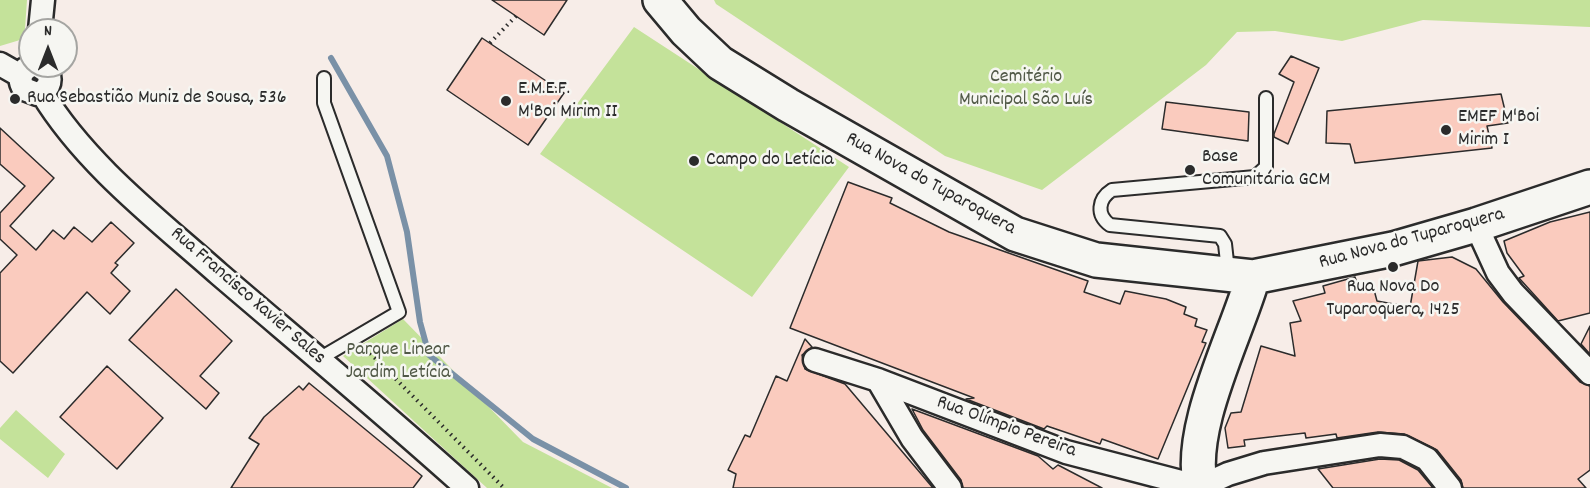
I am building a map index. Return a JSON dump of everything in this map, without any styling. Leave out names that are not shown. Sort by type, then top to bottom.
[{"type":"street","points":[[41,18],[43,0]]},
{"type":"street","name":"Rua Nova do Tuparoquera","points":[[660,0],[686,31],[720,63],[788,105],[1015,234],[1096,260],[1240,276],[1393,249],[1476,225],[1590,187]]},
{"type":"street","points":[[0,64],[18,67]]},
{"type":"street","name":"Rua Francisco Xavier Sales","points":[[27,78],[24,89],[32,94],[42,93],[55,115],[79,143],[151,214],[467,488]]},
{"type":"street","points":[[1476,225],[1498,273],[1513,293],[1590,374]]},
{"type":"street","points":[[1240,276],[1202,425],[1197,459],[1201,487],[1227,474],[1264,464],[1380,445],[1403,447],[1427,459],[1450,488]]},
{"type":"street","name":"Rua Olímpio Pereira","points":[[815,360],[878,380],[1066,452],[1201,487]]},
{"type":"street","points":[[878,380],[912,438],[950,488]]},
{"type":"lane","points":[[319,359],[399,312],[324,103],[324,78]]},
{"type":"lane","points":[[1240,276],[1220,236],[1110,225],[1101,216],[1100,206],[1103,195],[1112,190],[1255,177],[1266,167],[1266,98]]},
{"type":"path","points":[[490,43],[516,16]]},
{"type":"path","points":[[355,338],[504,488]]},
{"type":"green space","points":[[0,0],[27,0],[26,18],[18,18],[18,41],[0,46]]},
{"type":"green space","name":"Cemitério Municipal São Luís","points":[[714,0],[1590,0],[1590,27],[1423,20],[1342,41],[1275,31],[1237,32],[1206,65],[1042,190],[945,156],[716,4]]},
{"type":"green space","name":"Campo do Letícia","points":[[634,27],[849,167],[752,297],[540,154]]},
{"type":"green space","name":"Parque Linear Jardim Letícia","points":[[403,319],[523,442],[612,488],[487,488],[343,356]]},
{"type":"green space","points":[[16,410],[65,454],[48,478],[0,439],[0,428]]},
{"type":"building","points":[[492,0],[567,0],[544,35]]},
{"type":"building","points":[[482,38],[564,93],[528,145],[447,90]]},
{"type":"building","points":[[1291,56],[1319,68],[1288,144],[1274,137],[1274,134],[1294,82],[1279,74]]},
{"type":"building","points":[[1501,94],[1508,123],[1487,126],[1492,148],[1355,163],[1350,144],[1326,143],[1327,111]]},
{"type":"building","points":[[1166,102],[1249,112],[1248,141],[1162,129]]},
{"type":"building","points":[[0,128],[54,178],[10,226],[36,250],[53,230],[64,239],[74,227],[92,242],[111,222],[134,243],[115,263],[118,265],[111,273],[130,291],[110,314],[87,292],[13,373],[0,361],[0,273],[17,255],[0,239],[0,213],[25,186],[0,164]]},
{"type":"building","points":[[848,182],[892,198],[890,203],[949,232],[1088,281],[1084,292],[1120,304],[1125,291],[1166,299],[1186,307],[1184,314],[1197,319],[1195,326],[1207,330],[1202,342],[1206,343],[1158,459],[1102,439],[1100,444],[1047,426],[1044,429],[966,399],[974,398],[790,328]]},
{"type":"building","points":[[1590,212],[1590,313],[1558,321],[1519,278],[1524,276],[1507,253],[1504,241],[1550,222]]},
{"type":"building","points":[[1452,257],[1476,269],[1503,302],[1580,382],[1590,386],[1590,470],[1578,479],[1586,488],[1463,488],[1461,480],[1437,450],[1404,434],[1378,432],[1337,438],[1336,434],[1306,438],[1305,433],[1244,440],[1245,446],[1228,448],[1225,428],[1231,413],[1241,412],[1261,346],[1295,356],[1290,323],[1301,321],[1293,301],[1325,293],[1323,286],[1355,277],[1359,289],[1373,286],[1377,301],[1410,307],[1418,261]]},
{"type":"building","points":[[176,289],[232,341],[200,376],[219,393],[206,409],[129,340]]},
{"type":"building","points":[[1590,326],[1590,354],[1581,344]]},
{"type":"building","points":[[805,339],[812,347],[802,355],[805,369],[845,384],[933,488],[733,488],[736,474],[728,470],[745,435],[750,437],[776,376],[787,381]]},
{"type":"building","points":[[107,366],[163,418],[117,469],[60,417]]},
{"type":"building","points":[[309,383],[422,476],[413,488],[231,488],[259,444],[249,438],[264,417],[299,386],[303,390]]},
{"type":"building","points":[[912,409],[1038,456],[1053,469],[1058,465],[1102,488],[963,488],[961,480],[923,430]]},
{"type":"building","points":[[1380,459],[1399,460],[1418,470],[1433,488],[1333,488],[1318,469]]},
{"type":"waterway","points":[[331,58],[387,156],[407,232],[420,322],[429,355],[533,439],[626,488]]},
{"type":"place","name":"Rua Sebastião Muniz de Sousa, 536","points":[[15,99]]},
{"type":"place","name":"E.M.E.F. M'Boi Mirim II","points":[[506,101]]},
{"type":"place","name":"EMEF M'Boi Mirim I","points":[[1446,130]]},
{"type":"place","name":"Campo do Letícia","points":[[694,161]]},
{"type":"place","name":"Base Comunitária GCM","points":[[1190,170]]},
{"type":"place","name":"Rua Nova Do Tuparoquera, 1425","points":[[1393,267]]}]
